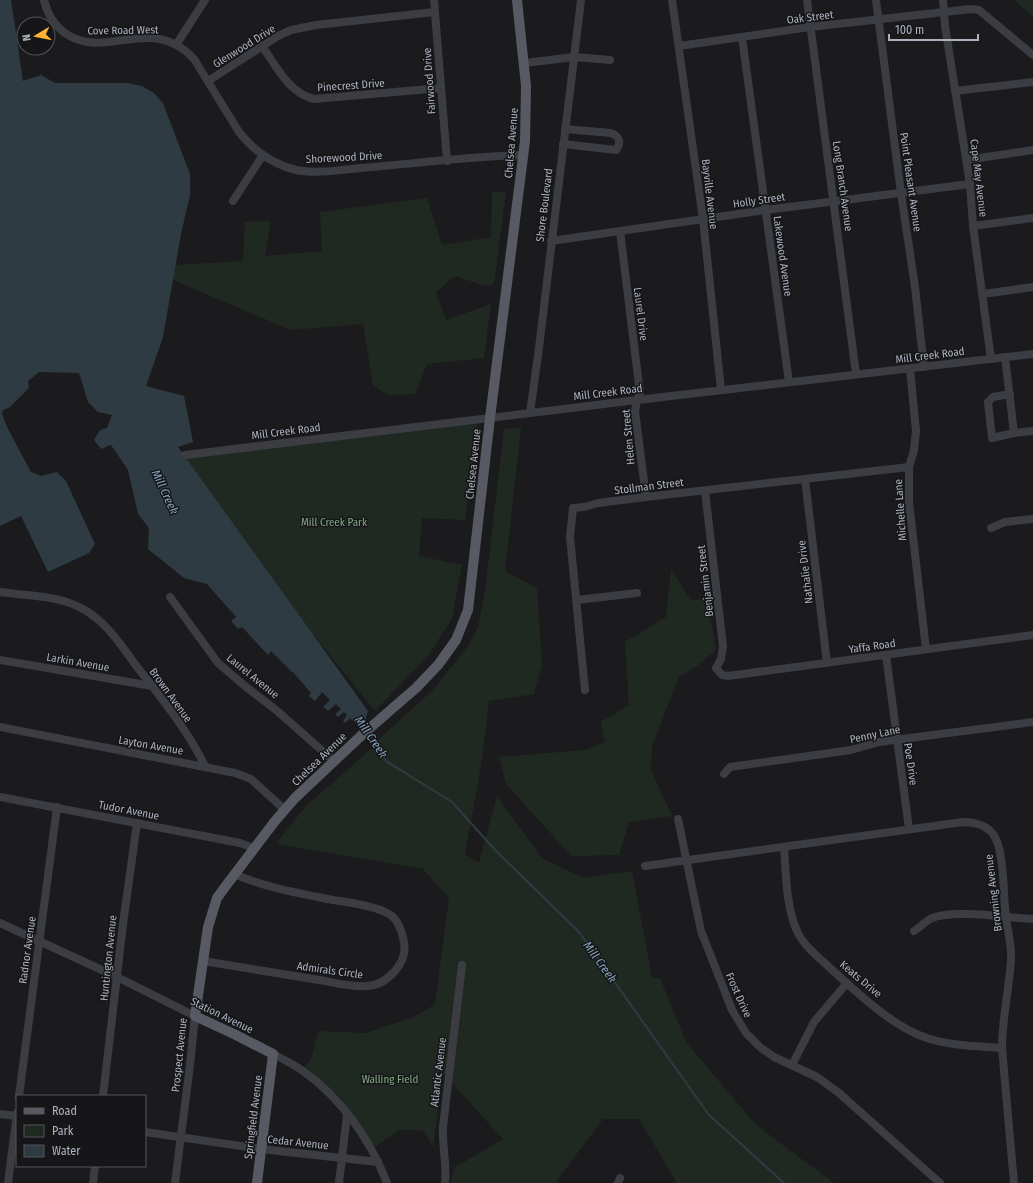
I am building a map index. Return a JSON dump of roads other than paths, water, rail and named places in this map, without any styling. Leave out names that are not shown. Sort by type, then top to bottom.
[{"type":"main road","name":"Chelsea Avenue","points":[[254,848],[285,810],[334,761],[427,677],[456,640],[468,610],[526,122],[526,86],[517,0]]},
{"type":"main road","name":"Prospect Avenue","points":[[195,1016],[208,927],[217,898],[254,848]]},
{"type":"main road","name":"Station Avenue","points":[[195,1016],[273,1054]]},
{"type":"main road","name":"Springfield Avenue","points":[[256,1183],[273,1054]]},
{"type":"street","name":"Cove Road West","points":[[44,0],[51,19],[59,29],[70,37],[82,42],[104,43],[152,38],[176,45]]},
{"type":"street","points":[[176,45],[205,0]]},
{"type":"street","name":"Fairwood Drive","points":[[434,0],[447,160]]},
{"type":"street","name":"Shore Boulevard","points":[[530,412],[581,0]]},
{"type":"street","name":"Bayville Avenue","points":[[672,0],[702,219],[721,390]]},
{"type":"street","name":"Long Branch Avenue","points":[[808,0],[810,27],[856,374]]},
{"type":"street","name":"Point Pleasant Avenue","points":[[876,0],[901,193],[915,287],[924,367]]},
{"type":"street","name":"Cape May Avenue","points":[[942,0],[970,184],[991,359]]},
{"type":"street","name":"Oak Street","points":[[679,46],[810,27],[971,9],[980,10],[1033,55]]},
{"type":"street","name":"Glenwood Drive","points":[[208,81],[278,36],[302,27],[435,12]]},
{"type":"street","name":"Lakewood Avenue","points":[[742,37],[788,382]]},
{"type":"street","name":"Shorewood Drive","points":[[176,45],[188,52],[208,81],[239,132],[263,155],[284,166],[307,171],[494,156],[523,156]]},
{"type":"street","name":"Pinecrest Drive","points":[[262,46],[290,85],[300,94],[314,99],[441,88]]},
{"type":"street","points":[[524,63],[574,57],[610,60]]},
{"type":"street","points":[[955,92],[1033,82]]},
{"type":"street","points":[[563,144],[616,150],[619,146],[619,139],[616,135],[611,133],[565,129]]},
{"type":"street","points":[[966,160],[1033,150]]},
{"type":"street","points":[[233,201],[263,155]]},
{"type":"street","name":"Holly Street","points":[[551,241],[766,210],[970,184]]},
{"type":"street","points":[[974,226],[1033,218]]},
{"type":"street","name":"Laurel Drive","points":[[620,231],[640,393],[637,400]]},
{"type":"street","points":[[983,294],[1033,287]]},
{"type":"street","name":"Mill Creek Road","points":[[186,455],[530,412],[1033,354]]},
{"type":"street","points":[[1005,357],[1014,433]]},
{"type":"street","name":"Michelle Lane","points":[[910,369],[916,430],[914,450],[909,467],[909,502],[926,649]]},
{"type":"street","points":[[1010,394],[993,397],[988,402],[992,438],[1014,433],[1033,431]]},
{"type":"street","name":"Helen Street","points":[[637,400],[635,411],[646,497]]},
{"type":"street","name":"Stollman Street","points":[[585,690],[570,537],[573,508],[598,503],[646,497],[909,467]]},
{"type":"street","name":"Nathalie Drive","points":[[805,479],[827,663]]},
{"type":"street","name":"Benjamin Street","points":[[705,491],[723,646],[721,659],[716,668]]},
{"type":"street","points":[[991,528],[1005,522],[1033,519]]},
{"type":"street","name":"Brown Avenue","points":[[0,592],[58,600],[82,608],[94,616],[116,639],[152,686],[199,752],[205,766]]},
{"type":"street","points":[[577,600],[637,593]]},
{"type":"street","name":"Laurel Avenue","points":[[170,597],[218,663],[276,710],[334,761]]},
{"type":"street","name":"Yaffa Road","points":[[716,668],[722,675],[728,676],[1033,635]]},
{"type":"street","name":"Poe Drive","points":[[886,655],[909,829]]},
{"type":"street","name":"Larkin Avenue","points":[[0,660],[152,686]]},
{"type":"street","name":"Penny Lane","points":[[724,774],[730,767],[851,750],[879,742],[897,739],[1033,722]]},
{"type":"street","name":"Layton Avenue","points":[[0,727],[235,773],[251,779],[285,810]]},
{"type":"street","name":"Tudor Avenue","points":[[0,797],[240,843],[254,848]]},
{"type":"street","name":"Radnor Avenue","points":[[19,1095],[57,808]]},
{"type":"street","name":"Frost Drive","points":[[678,819],[701,931],[738,1022],[746,1033],[761,1048],[774,1057],[817,1077],[839,1093],[940,1183]]},
{"type":"street","name":"Browning Avenue","points":[[646,866],[964,822],[974,822],[989,830],[994,835],[1000,853],[1006,918],[1010,942],[1011,960],[1002,1028],[1002,1048],[1014,1183]]},
{"type":"street","name":"Huntington Avenue","points":[[103,1095],[118,978],[123,924],[137,823]]},
{"type":"street","name":"Keats Drive","points":[[784,847],[789,898],[797,932],[804,942],[847,983],[907,1030],[924,1037],[955,1045],[1002,1048]]},
{"type":"street","name":"Admirals Circle","points":[[203,961],[333,982],[368,986],[387,979],[401,962],[404,953],[401,931],[390,914],[356,904],[285,891],[255,883],[234,874]]},
{"type":"street","points":[[914,931],[931,918],[945,916],[965,914],[1033,919]]},
{"type":"street","name":"Station Avenue","points":[[0,923],[195,1016]]},
{"type":"street","name":"Atlantic Avenue","points":[[445,1183],[446,1173],[443,1127],[462,964]]},
{"type":"street","points":[[792,1065],[814,1022],[847,983]]},
{"type":"street","name":"Prospect Avenue","points":[[175,1183],[195,1016]]},
{"type":"street","name":"Station Avenue","points":[[273,1054],[302,1070],[336,1100],[364,1136],[387,1183]]},
{"type":"street","points":[[0,1114],[16,1115]]},
{"type":"street","points":[[338,1183],[347,1115]]},
{"type":"street","points":[[8,1183],[16,1123]]},
{"type":"street","name":"Cedar Avenue","points":[[146,1132],[181,1136],[261,1149],[378,1162]]},
{"type":"street","points":[[93,1183],[95,1167]]},
{"type":"water","points":[[0,0],[11,0],[16,34],[16,56],[19,56],[23,81],[41,75],[55,83],[128,83],[142,86],[154,93],[163,103],[190,174],[190,195],[181,234],[163,337],[146,386],[184,396],[193,442],[178,447],[368,711],[364,724],[359,727],[350,718],[345,723],[343,721],[347,715],[344,712],[338,717],[335,714],[341,709],[336,704],[328,711],[323,707],[330,700],[322,692],[315,701],[309,696],[311,693],[293,672],[271,651],[268,655],[242,627],[238,629],[231,621],[236,617],[207,584],[184,578],[148,549],[149,528],[138,514],[128,470],[111,445],[101,449],[94,440],[100,430],[107,428],[112,415],[98,412],[88,402],[79,373],[39,372],[28,381],[29,388],[10,407],[3,410],[2,414],[8,429],[31,472],[41,476],[57,472],[66,481],[95,544],[89,553],[48,572],[21,516],[0,526]]},
{"type":"waterway","name":"Mill Creek","points":[[369,732],[386,761],[452,802],[496,851],[579,932],[709,1115],[784,1183]]},
{"type":"park label","name":"Mill Creek Park","points":[[334,522]]},
{"type":"park label","name":"Walling Field","points":[[390,1079]]}]
